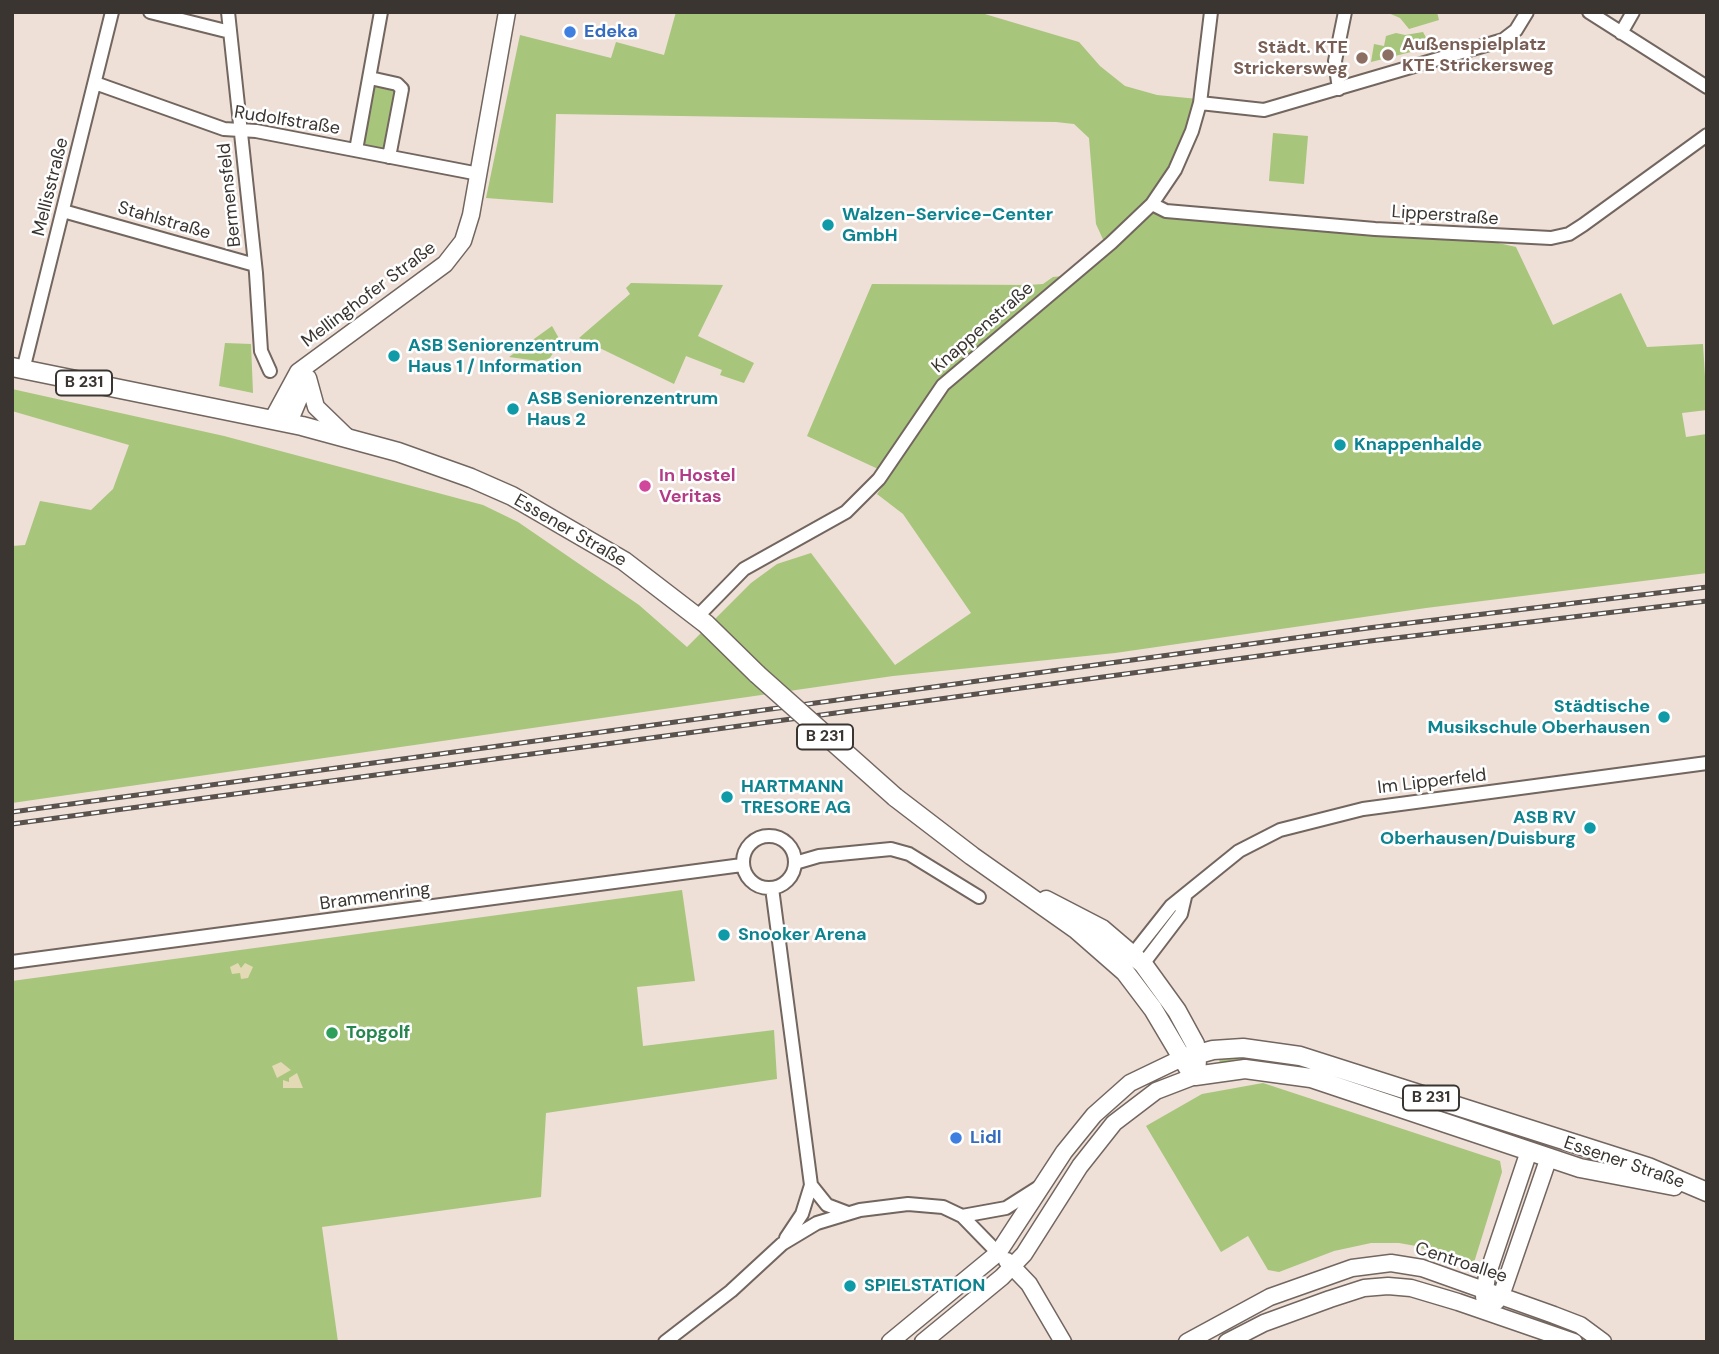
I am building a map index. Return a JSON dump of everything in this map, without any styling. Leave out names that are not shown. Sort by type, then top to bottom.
[{"type":"main road","name":"Mellinghofer Straße","points":[[271,420],[294,376],[454,254],[469,227],[507,12]]},
{"type":"main road","points":[[271,420],[283,419],[293,413],[316,359]]},
{"type":"main road","name":"Essener Straße","points":[[18,369],[346,437],[433,464],[512,496],[624,561],[697,617],[895,797],[1090,940],[1125,972],[1153,1009],[1180,1059],[1195,1076],[1245,1069],[1300,1076],[1602,1174],[1703,1191]]},
{"type":"main road","points":[[306,382],[316,407],[346,437]]},
{"type":"main road","name":"Essener Straße","points":[[1027,894],[1083,917],[1138,959],[1168,997],[1198,1053]]},
{"type":"main road","points":[[1125,972],[1138,959]]},
{"type":"main road","name":"Essener Straße","points":[[1180,1059],[1198,1053],[1243,1048],[1300,1056],[1547,1137],[1648,1167],[1703,1191]]},
{"type":"main road","points":[[923,1342],[1013,1266],[1029,1247],[1103,1135],[1126,1112],[1156,1091],[1195,1076],[1198,1053]]},
{"type":"main road","points":[[890,1342],[998,1253],[1030,1209],[1042,1185],[1081,1129],[1111,1100],[1147,1073],[1180,1059]]},
{"type":"main road","name":"Essener Straße","points":[[1529,1151],[1547,1137]]},
{"type":"main road","name":"Essener Straße","points":[[1547,1137],[1549,1157]]},
{"type":"main road","points":[[1488,1303],[1529,1151]]},
{"type":"main road","points":[[1502,1296],[1549,1157]]},
{"type":"main road","points":[[998,1253],[1029,1284],[1063,1342]]},
{"type":"main road","name":"Centroallee","points":[[1187,1342],[1254,1304],[1362,1266],[1413,1266],[1574,1342]]},
{"type":"main road","name":"Centroallee","points":[[1227,1342],[1281,1317],[1364,1288],[1411,1288],[1469,1306],[1488,1303],[1502,1296],[1580,1325],[1603,1342]]},
{"type":"street","name":"Mellisstraße","points":[[18,369],[63,211],[113,12]]},
{"type":"street","points":[[150,12],[230,32]]},
{"type":"street","name":"Bermensfeld","points":[[228,12],[255,265],[261,351],[270,371]]},
{"type":"street","points":[[355,150],[381,12]]},
{"type":"street","name":"Knappenstraße","points":[[697,617],[744,569],[846,512],[890,464],[943,385],[1111,243],[1152,204],[1181,158],[1200,103],[1211,12]]},
{"type":"street","points":[[1339,89],[1335,65],[1345,12]]},
{"type":"street","points":[[1200,103],[1259,111],[1339,89],[1503,40],[1516,30],[1527,12]]},
{"type":"street","points":[[1588,12],[1707,87]]},
{"type":"street","points":[[1621,33],[1633,12]]},
{"type":"street","points":[[370,78],[397,84],[402,89],[389,157]]},
{"type":"street","name":"Rudolfstraße","points":[[95,83],[224,130],[257,131],[479,174]]},
{"type":"street","name":"Lipperstraße","points":[[1152,204],[1166,211],[1375,229],[1551,238],[1569,234],[1583,225],[1707,135]]},
{"type":"street","name":"Stahlstraße","points":[[63,211],[255,265]]},
{"type":"street","name":"Im Lipperfeld","points":[[1138,959],[1181,914],[1185,898],[1218,867],[1257,840],[1339,813],[1707,763]]},
{"type":"street","points":[[764,836],[786,843],[795,863],[790,878],[772,888],[751,881],[742,865],[749,846],[764,836]]},
{"type":"street","points":[[795,863],[819,856],[891,849],[909,853],[979,897]]},
{"type":"street","name":"Brammenring","points":[[12,962],[742,865]]},
{"type":"street","points":[[772,888],[811,1185],[803,1214],[782,1244]]},
{"type":"street","points":[[811,1185],[827,1205],[849,1213]]},
{"type":"street","points":[[962,1216],[1006,1208],[1042,1185]]},
{"type":"street","points":[[665,1342],[723,1297],[782,1244],[817,1223],[849,1213],[921,1204],[943,1207],[962,1216],[998,1253]]},
{"type":"green space","points":[[676,12],[978,12],[1079,42],[1100,66],[1125,86],[1157,95],[1198,99],[1171,177],[1106,246],[1096,224],[1089,138],[1074,124],[1056,122],[556,114],[553,203],[486,198],[520,35],[611,58],[616,42],[664,55]]},
{"type":"green space","points":[[1386,12],[1437,12],[1439,20],[1409,29],[1400,18]]},
{"type":"green space","name":"Außenspielplatz KTE Strickersweg","points":[[1423,32],[1431,47],[1371,62],[1374,44],[1384,46],[1386,36]]},
{"type":"green space","points":[[370,78],[397,84],[389,157],[356,150]]},
{"type":"green space","points":[[1273,133],[1308,136],[1304,184],[1269,181]]},
{"type":"green space","points":[[1151,205],[1453,233],[1516,247],[1553,325],[1621,293],[1647,347],[1703,344],[1707,410],[1682,413],[1686,437],[1707,434],[1707,573],[1426,608],[1115,653],[893,676],[12,803],[12,546],[25,545],[40,501],[91,510],[113,489],[129,445],[12,411],[12,389],[224,436],[483,505],[518,522],[639,605],[687,647],[751,583],[777,564],[811,553],[895,665],[971,613],[903,514],[877,494],[891,475],[807,436],[872,284],[1043,284],[1053,277],[1074,275]]},
{"type":"green space","points":[[631,283],[723,285],[698,336],[754,363],[744,383],[720,375],[722,370],[686,356],[674,384],[579,338],[630,294],[626,288]]},
{"type":"green space","points":[[552,326],[561,342],[549,359],[538,361],[509,357]]},
{"type":"green space","points":[[225,343],[251,344],[253,393],[219,386]]},
{"type":"green space","points":[[682,890],[695,981],[637,987],[643,1046],[774,1030],[777,1079],[546,1113],[541,1197],[322,1227],[338,1342],[12,1342],[12,981]]},
{"type":"green space","points":[[1219,1055],[1272,1056],[1524,1135],[1533,1145],[1330,1080],[1220,1068]]},
{"type":"green space","points":[[1263,1083],[1500,1161],[1502,1172],[1472,1269],[1416,1246],[1399,1243],[1371,1243],[1334,1251],[1279,1272],[1268,1270],[1248,1236],[1221,1252],[1146,1126],[1202,1094]]},
{"type":"sand","points":[[238,963],[241,968],[245,963],[253,967],[248,978],[241,979],[240,973],[232,974],[230,967]]},
{"type":"sand","points":[[281,1062],[291,1070],[277,1078],[272,1066]]},
{"type":"sand","points":[[297,1073],[303,1088],[283,1088],[283,1080],[289,1082],[289,1078]]},
{"type":"railway","points":[[12,812],[1368,628],[1707,587]]},
{"type":"railway","points":[[12,824],[1370,641],[1707,601]]},
{"type":"place","name":"Edeka","points":[[570,32]]},
{"type":"place","name":"Außenspielplatz KTE Strickersweg","points":[[1388,55]]},
{"type":"place","name":"Städt. KTE Strickersweg","points":[[1362,58]]},
{"type":"place","name":"Walzen-Service-Center GmbH","points":[[828,225]]},
{"type":"place","name":"ASB Seniorenzentrum Haus 1 / Information","points":[[394,356]]},
{"type":"place","name":"ASB Seniorenzentrum Haus 2","points":[[513,409]]},
{"type":"place","name":"Knappenhalde","points":[[1340,445]]},
{"type":"place","name":"In Hostel Veritas","points":[[645,486]]},
{"type":"place","name":"Städtische Musikschule Oberhausen","points":[[1664,717]]},
{"type":"place","name":"HARTMANN TRESORE AG","points":[[727,797]]},
{"type":"place","name":"ASB RV Oberhausen/Duisburg","points":[[1590,828]]},
{"type":"place","name":"Snooker Arena","points":[[724,935]]},
{"type":"place","name":"Topgolf","points":[[332,1033]]},
{"type":"place","name":"Lidl","points":[[956,1138]]},
{"type":"place","name":"SPIELSTATION","points":[[850,1286]]}]
